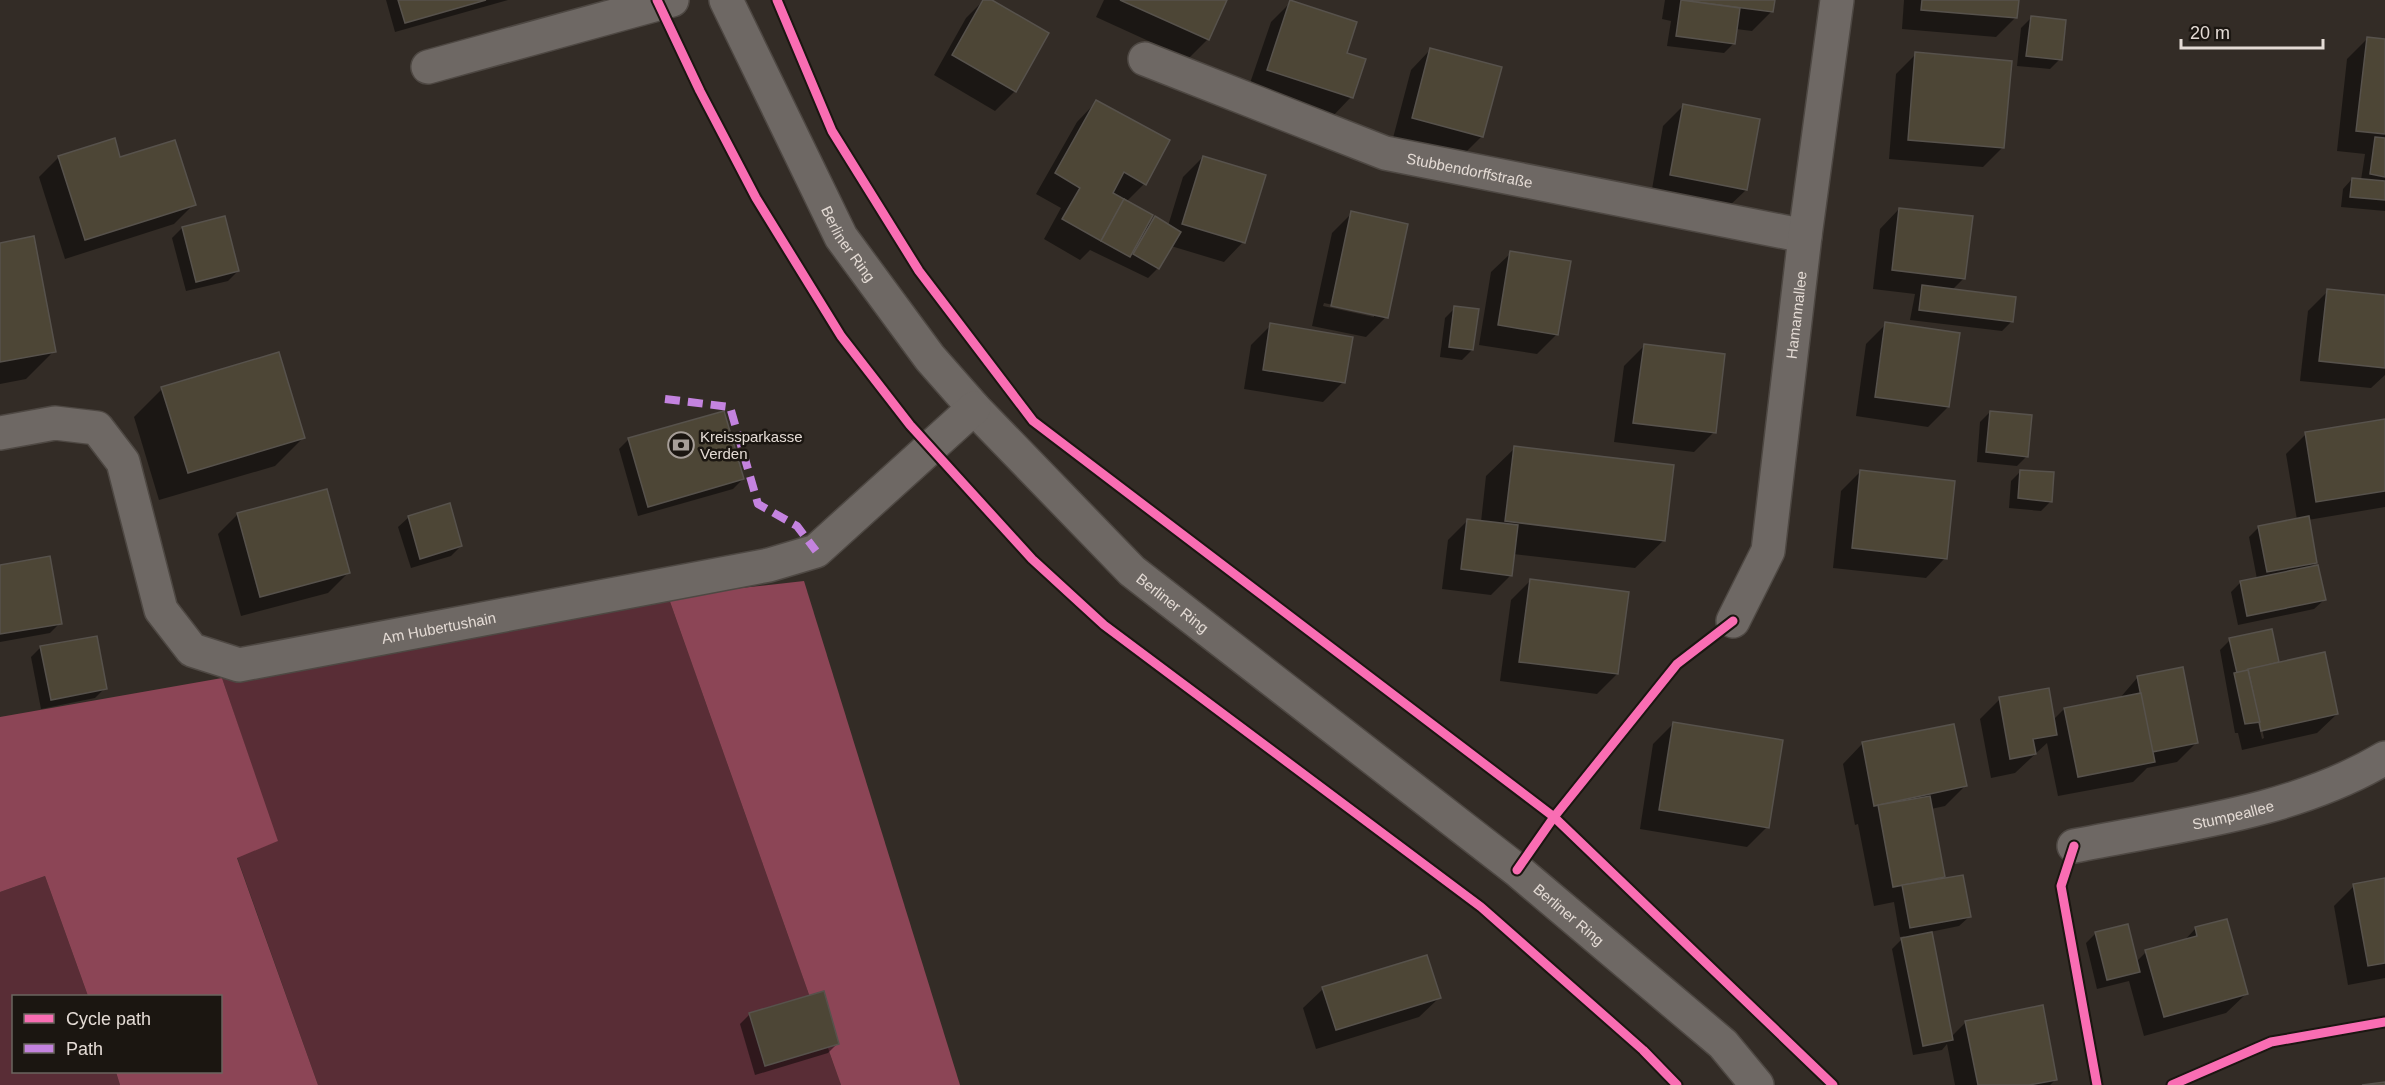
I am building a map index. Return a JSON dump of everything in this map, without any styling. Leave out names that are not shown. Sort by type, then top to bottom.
[{"type":"street","points":[[428,67],[672,0]]},
{"type":"street","name":"Berliner Ring","points":[[726,0],[841,237],[930,358],[974,408],[1132,571],[1517,870],[1723,1044],[1757,1085]]},
{"type":"street","name":"Hamannallee","points":[[1733,621],[1768,551],[1805,236],[1837,0]]},
{"type":"street","name":"Stubbendorffstraße","points":[[1145,59],[1385,153],[1805,236]]},
{"type":"street","name":"Am Hubertushain","points":[[0,433],[55,423],[98,428],[123,462],[161,610],[192,650],[239,665],[769,565],[816,551],[974,408]]},
{"type":"street","name":"Stumpeallee","points":[[2074,846],[2278,804],[2357,774],[2385,758]]},
{"type":"shaded area","points":[[804,581],[960,1085],[841,1085],[668,596]]},
{"type":"shaded area","points":[[668,596],[841,1085],[318,1085],[237,857],[277,841],[222,678]]},
{"type":"shaded area","points":[[222,678],[278,841],[237,858],[318,1085],[120,1085],[116,1073],[222,1073],[222,995],[88,995],[45,876],[0,892],[0,717]]},
{"type":"shaded area","points":[[45,876],[88,995],[12,995],[12,1073],[116,1073],[120,1085],[0,1085],[0,892]]},
{"type":"building","points":[[398,0],[486,0],[405,23]]},
{"type":"building","points":[[983,0],[992,0],[1049,33],[1016,92],[952,55]]},
{"type":"building","points":[[1120,0],[1227,0],[1209,40]]},
{"type":"building","points":[[1290,0],[1357,22],[1347,53],[1366,59],[1353,98],[1267,70]]},
{"type":"building","points":[[1681,0],[1775,0],[1773,12]]},
{"type":"building","points":[[1681,0],[1740,8],[1735,44],[1676,36]]},
{"type":"building","points":[[1922,0],[2019,0],[2017,18],[1921,10]]},
{"type":"building","points":[[2031,16],[2066,20],[2062,60],[2026,56]]},
{"type":"building","points":[[2367,37],[2385,39],[2385,134],[2356,131]]},
{"type":"building","points":[[1430,48],[1502,67],[1483,137],[1412,118]]},
{"type":"building","points":[[1915,52],[2012,61],[2004,148],[1908,140]]},
{"type":"building","points":[[1096,100],[1170,140],[1146,185],[1124,172],[1113,193],[1124,199],[1101,241],[1062,219],[1080,188],[1055,173]]},
{"type":"building","points":[[1683,104],[1760,119],[1747,190],[1670,175]]},
{"type":"building","points":[[2375,137],[2385,138],[2385,177],[2370,174]]},
{"type":"building","points":[[115,138],[120,157],[175,140],[196,205],[85,240],[58,156]]},
{"type":"building","points":[[1203,156],[1266,175],[1245,243],[1182,224]]},
{"type":"building","points":[[2352,178],[2385,181],[2385,200],[2350,197]]},
{"type":"building","points":[[1124,199],[1153,215],[1130,257],[1101,241]]},
{"type":"building","points":[[1899,208],[1973,216],[1965,279],[1892,270]]},
{"type":"building","points":[[1351,211],[1408,224],[1388,318],[1331,306]]},
{"type":"building","points":[[225,216],[239,271],[196,282],[182,227]]},
{"type":"building","points":[[1155,216],[1181,232],[1159,269],[1133,254]]},
{"type":"building","points":[[34,236],[56,352],[0,362],[0,243]]},
{"type":"building","points":[[1510,251],[1571,261],[1558,335],[1498,325]]},
{"type":"building","points":[[1922,285],[2016,297],[2013,322],[1919,310]]},
{"type":"building","points":[[2327,289],[2385,295],[2385,368],[2319,361]]},
{"type":"building","points":[[1454,306],[1479,309],[1473,350],[1449,347]]},
{"type":"building","points":[[1885,322],[1960,333],[1949,407],[1875,397]]},
{"type":"building","points":[[1270,323],[1353,337],[1345,383],[1263,370]]},
{"type":"building","points":[[1644,344],[1725,354],[1716,433],[1633,423]]},
{"type":"building","points":[[279,352],[305,438],[188,473],[161,387]]},
{"type":"building","points":[[724,411],[744,479],[648,507],[628,438]]},
{"type":"building","points":[[1990,411],[2032,415],[2028,457],[1986,452]]},
{"type":"building","points":[[2385,419],[2385,491],[2316,502],[2305,432]]},
{"type":"building","points":[[1514,446],[1674,465],[1665,541],[1505,521]]},
{"type":"building","points":[[1860,470],[1955,481],[1947,559],[1852,548]]},
{"type":"building","points":[[2020,470],[2054,472],[2052,502],[2018,498]]},
{"type":"building","points":[[327,489],[350,573],[260,597],[237,513]]},
{"type":"building","points":[[450,503],[462,546],[420,559],[408,516]]},
{"type":"building","points":[[2309,516],[2317,563],[2267,572],[2258,526]]},
{"type":"building","points":[[1467,519],[1518,525],[1512,576],[1461,569]]},
{"type":"building","points":[[50,556],[62,624],[0,634],[0,565]]},
{"type":"building","points":[[2318,565],[2326,600],[2247,616],[2240,581]]},
{"type":"building","points":[[1530,579],[1629,592],[1618,674],[1519,662]]},
{"type":"building","points":[[2272,629],[2279,662],[2237,673],[2229,638]]},
{"type":"building","points":[[97,636],[107,689],[51,700],[40,646]]},
{"type":"building","points":[[2325,652],[2338,714],[2261,731],[2248,669]]},
{"type":"building","points":[[2183,667],[2198,743],[2152,752],[2137,676]]},
{"type":"building","points":[[2248,670],[2260,722],[2245,724],[2234,673]]},
{"type":"building","points":[[2049,688],[2057,735],[2033,739],[2036,754],[2010,759],[1999,697]]},
{"type":"building","points":[[2141,693],[2155,762],[2078,777],[2064,708]]},
{"type":"building","points":[[1673,722],[1783,740],[1769,828],[1659,810]]},
{"type":"building","points":[[1954,724],[1967,786],[1874,806],[1862,742]]},
{"type":"building","points":[[1930,796],[1945,877],[1893,887],[1878,805]]},
{"type":"building","points":[[1963,875],[1971,917],[1910,928],[1902,885]]},
{"type":"building","points":[[2385,878],[2385,963],[2368,966],[2353,884]]},
{"type":"building","points":[[2227,919],[2248,994],[2164,1017],[2145,950],[2197,936],[2195,927]]},
{"type":"building","points":[[2128,924],[2140,972],[2107,980],[2095,932]]},
{"type":"building","points":[[1932,932],[1953,1040],[1923,1046],[1901,938]]},
{"type":"building","points":[[1427,955],[1441,998],[1336,1030],[1322,987]]},
{"type":"building","points":[[824,991],[839,1044],[765,1066],[749,1013]]},
{"type":"building","points":[[2043,1005],[2057,1080],[2029,1085],[1978,1085],[1965,1021]]},
{"type":"building","points":[[2385,1082],[2385,1085],[2362,1085]]},
{"type":"marked path","points":[[665,399],[730,407],[758,504],[797,526],[816,551]]},
{"type":"cycle path","points":[[657,0],[700,91],[756,198],[841,336],[910,425],[1032,559],[1104,625],[1481,907],[1643,1050],[1677,1085]]},
{"type":"cycle path","points":[[777,0],[832,131],[919,271],[1033,421],[1554,817],[1833,1085]]},
{"type":"cycle path","points":[[1517,870],[1554,817],[1677,664],[1733,621]]},
{"type":"cycle path","points":[[2074,846],[2061,886],[2097,1085]]},
{"type":"cycle path","points":[[2172,1085],[2271,1042],[2385,1022]]},
{"type":"place","name":"Kreissparkasse Verden","points":[[681,445]]}]
